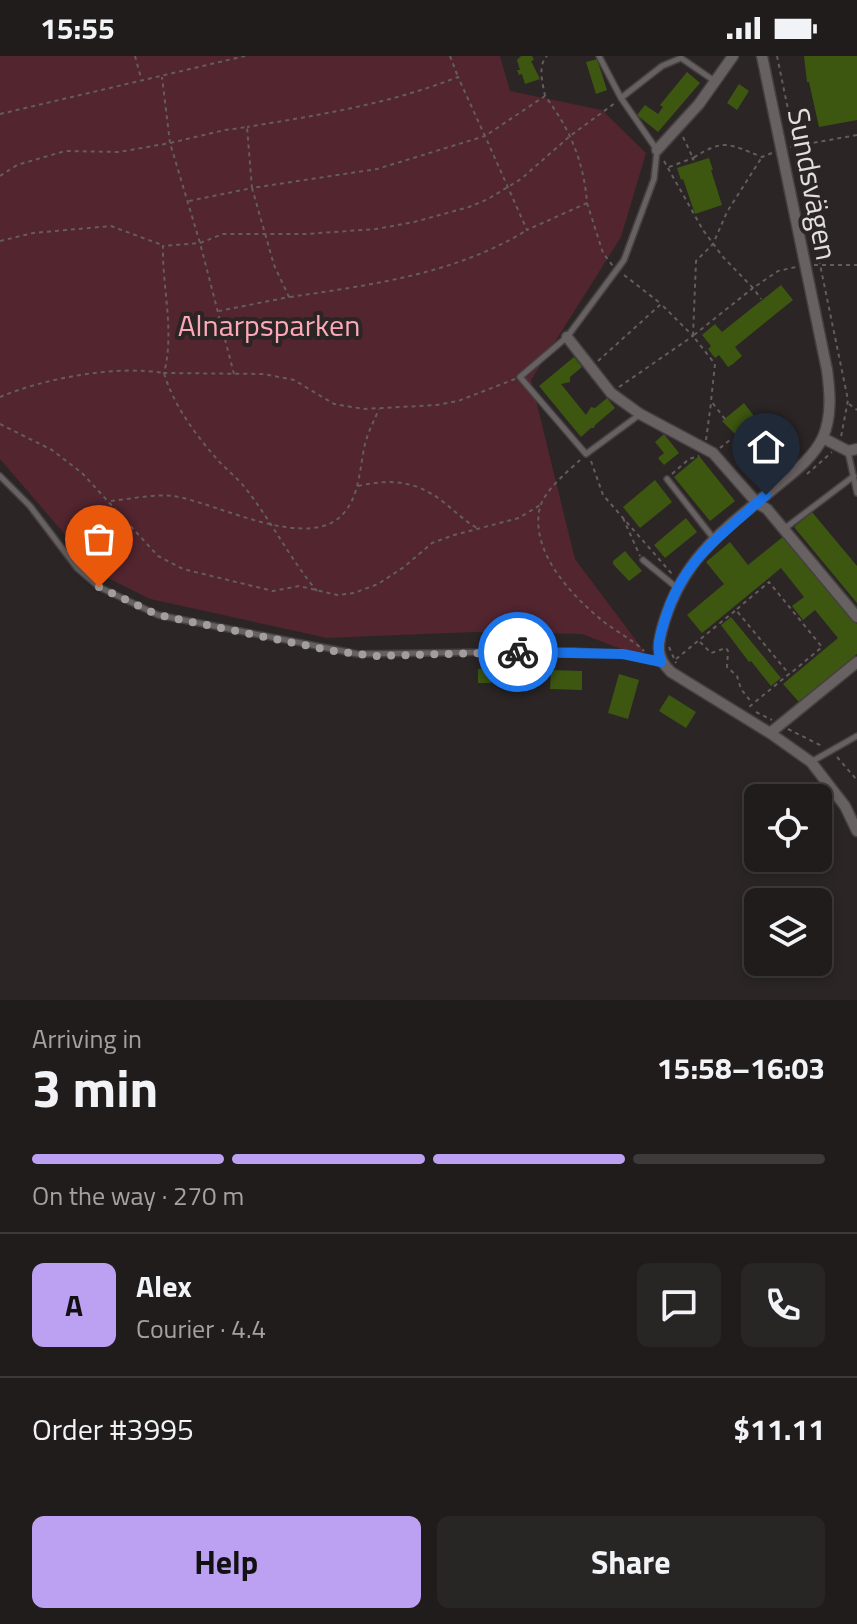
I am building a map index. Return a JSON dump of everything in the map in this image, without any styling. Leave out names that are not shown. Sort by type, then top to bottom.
[{"type":"street","points":[[657,150],[716,82],[733,56]]},
{"type":"street","name":"Sundsvägen","points":[[762,56],[830,387],[823,438]]},
{"type":"street","points":[[567,337],[611,393],[640,414],[709,451],[757,503],[767,509],[857,617]]},
{"type":"street","points":[[853,450],[823,438],[795,471],[714,539],[678,585],[657,650],[661,662],[671,672],[811,762],[845,806],[857,831]]},
{"type":"street","points":[[770,733],[857,662]]},
{"type":"lane","points":[[599,56],[621,98],[657,150],[654,179],[624,260],[567,337],[520,377],[588,453],[640,414]]},
{"type":"lane","points":[[621,98],[662,66],[681,58],[716,82]]},
{"type":"lane","points":[[853,450],[857,493]]},
{"type":"lane","points":[[0,476],[30,506],[77,568],[121,599],[158,615],[358,654],[572,651],[623,654],[661,662]]},
{"type":"lane","points":[[784,529],[854,476]]},
{"type":"lane","points":[[667,479],[714,539]]},
{"type":"lane","points":[[643,560],[678,585]]},
{"type":"lane","points":[[811,762],[857,736]]},
{"type":"path","points":[[135,56],[142,80]]},
{"type":"path","points":[[0,114],[245,56]]},
{"type":"path","points":[[450,56],[527,230]]},
{"type":"path","points":[[218,312],[387,282],[437,269],[513,239],[563,212],[587,203],[583,167],[570,136],[545,96],[541,69],[542,60],[547,56]]},
{"type":"path","points":[[777,56],[820,265]]},
{"type":"path","points":[[161,75],[170,143],[234,374]]},
{"type":"path","points":[[0,176],[17,165],[65,151],[119,152],[225,130],[358,108],[458,77]]},
{"type":"path","points":[[186,201],[377,169],[485,136],[545,96]]},
{"type":"path","points":[[0,241],[33,233],[111,226],[163,246],[200,243],[223,234],[333,233],[414,222],[469,207],[509,188],[621,98]]},
{"type":"path","points":[[247,127],[252,188],[274,265],[289,297]]},
{"type":"path","points":[[676,131],[684,138],[694,163]]},
{"type":"path","points":[[693,336],[696,261],[713,244],[727,212],[762,157],[782,149],[857,135]]},
{"type":"path","points":[[668,167],[693,158],[710,147],[724,144],[762,157]]},
{"type":"path","points":[[657,150],[680,186],[690,211],[713,244],[761,299]]},
{"type":"path","points":[[163,246],[169,334],[169,356],[164,373],[170,393],[203,441],[272,523],[297,568],[317,592]]},
{"type":"path","points":[[611,393],[778,271],[820,265],[857,265]]},
{"type":"path","points":[[591,368],[661,304],[715,364],[709,451]]},
{"type":"path","points":[[0,397],[57,379],[141,369],[164,373],[264,374],[294,380],[334,404],[364,409],[458,401],[520,377]]},
{"type":"path","points":[[711,401],[725,419]]},
{"type":"path","points":[[848,403],[857,410]]},
{"type":"path","points":[[109,501],[171,496],[256,523],[313,528],[327,526],[340,519],[350,506],[366,439],[380,408]]},
{"type":"path","points":[[0,424],[52,450],[82,473],[158,556],[183,569],[273,591],[299,586],[337,595],[354,593],[378,584],[432,543],[519,518],[540,505],[563,476],[588,453],[603,495],[649,546],[678,585]]},
{"type":"path","points":[[667,479],[689,459],[731,439]]},
{"type":"path","points":[[357,486],[400,481],[423,488],[478,528]]},
{"type":"path","points":[[540,505],[542,543],[564,581],[585,604],[625,637],[644,651],[657,650]]},
{"type":"path","points":[[621,513],[643,560]]},
{"type":"path","points":[[639,553],[649,546]]},
{"type":"path","points":[[669,640],[669,648],[676,662],[769,582],[822,647],[748,708],[830,750],[857,780]]},
{"type":"path","points":[[736,610],[789,674]]},
{"type":"path","points":[[699,640],[711,653],[726,648],[727,667],[737,676],[741,689],[753,704]]},
{"type":"green space","name":"Alnarpsparken","points":[[0,56],[500,56],[510,91],[602,110],[646,153],[621,237],[531,380],[575,559],[644,651],[642,657],[582,634],[474,632],[327,638],[150,599],[98,573],[0,459]]},
{"type":"building","points":[[521,56],[532,56],[534,60],[531,61],[540,79],[525,84],[517,70],[520,70],[517,60]]},
{"type":"building","points":[[804,56],[857,56],[857,120],[819,127],[807,82]]},
{"type":"building","points":[[597,59],[607,90],[596,94],[586,62]]},
{"type":"building","points":[[687,72],[700,83],[658,132],[637,115],[645,105],[658,114],[663,107],[660,105]]},
{"type":"building","points":[[739,84],[749,91],[737,110],[727,103]]},
{"type":"building","points":[[709,158],[722,205],[695,214],[677,168]]},
{"type":"building","points":[[781,285],[793,300],[735,347],[742,356],[733,364],[728,367],[719,355],[715,358],[708,349],[711,346],[702,335],[715,324],[722,332]]},
{"type":"building","points":[[574,357],[582,367],[570,377],[570,382],[561,384],[586,415],[591,407],[595,408],[607,398],[615,408],[581,437],[539,386]]},
{"type":"building","points":[[744,403],[754,416],[744,424],[767,448],[762,452],[766,457],[758,463],[753,459],[748,463],[732,444],[739,438],[722,421]]},
{"type":"building","points":[[664,434],[679,453],[664,465],[658,458],[664,453],[655,442]]},
{"type":"building","points":[[699,456],[735,501],[710,521],[674,477]]},
{"type":"building","points":[[655,480],[672,502],[640,528],[623,507]]},
{"type":"building","points":[[812,512],[857,566],[857,603],[794,527]]},
{"type":"building","points":[[686,518],[697,532],[665,558],[654,545]]},
{"type":"building","points":[[784,536],[857,624],[857,654],[799,702],[783,684],[838,638],[815,610],[803,620],[792,606],[804,597],[781,568],[702,633],[687,615],[724,584],[706,562],[730,542],[748,565]]},
{"type":"building","points":[[625,551],[642,571],[629,581],[613,564]]},
{"type":"building","points":[[731,617],[781,678],[771,686],[721,625]]},
{"type":"building","points":[[478,669],[492,669],[492,672],[522,670],[522,683],[498,682],[498,677],[492,677],[491,683],[478,683]]},
{"type":"building","points":[[551,670],[582,671],[582,690],[550,689]]},
{"type":"building","points":[[619,674],[639,680],[628,719],[608,713]]},
{"type":"building","points":[[669,695],[696,712],[686,728],[659,711]]},
{"type":"way so far","points":[[99,587],[158,615],[333,651],[376,656],[518,652]]},
{"type":"route","points":[[518,652],[623,654],[661,662],[657,650],[659,639],[676,587],[714,539],[766,495]]}]
